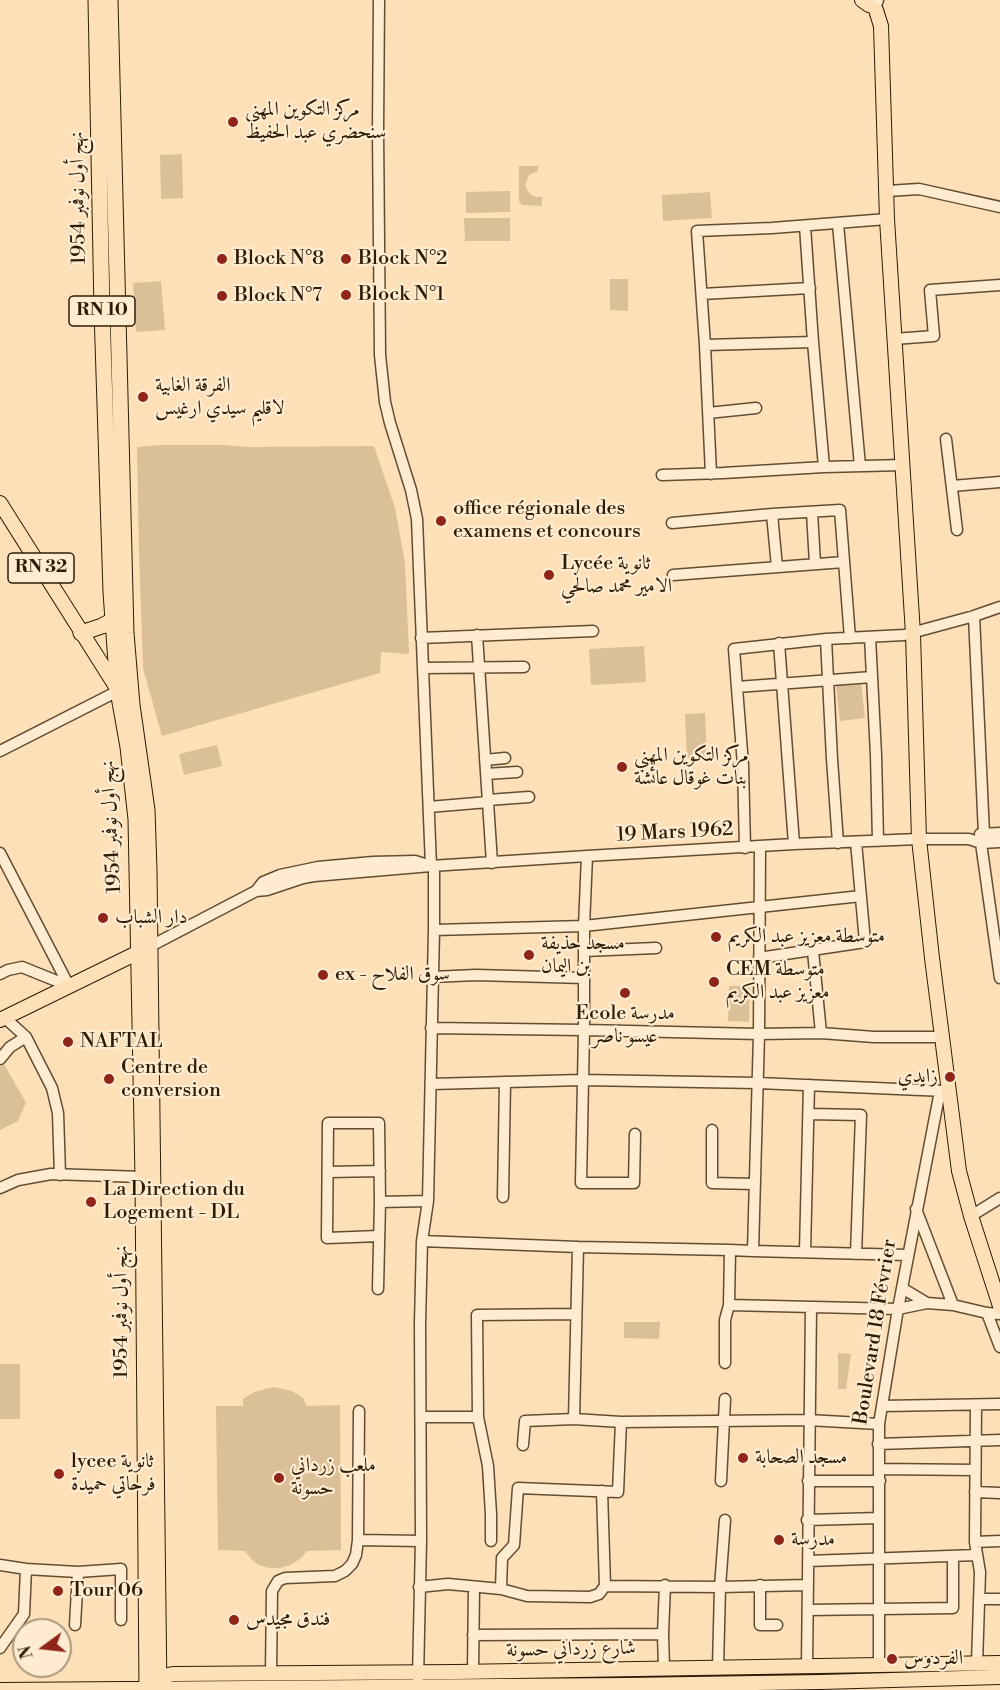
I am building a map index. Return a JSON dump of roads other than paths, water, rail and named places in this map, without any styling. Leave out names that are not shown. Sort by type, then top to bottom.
[{"type":"highway","name":"نهج أول نوفمبر 1954","points":[[96,0],[102,299],[118,608],[127,657],[147,810],[145,1012],[154,1687]]},
{"type":"highway","name":"نهج أول نوفمبر 1954","points":[[110,0],[120,466],[118,608]]},
{"type":"highway","points":[[86,631],[113,622],[118,608]]},
{"type":"highway","points":[[86,631],[118,608]]},
{"type":"highway","name":"نهج أول نوفمبر 1954","points":[[113,622],[118,691],[128,747],[136,819],[145,949]]},
{"type":"highway","name":"نهج أول نوفمبر 1954","points":[[146,1092],[143,1177],[148,1281]]},
{"type":"main road","points":[[872,3],[881,26],[887,219],[913,633],[920,839],[941,1037],[944,1091],[959,1171],[1000,1306]]},
{"type":"main road","name":"RN 32","points":[[0,503],[86,631],[118,691],[132,705]]},
{"type":"main road","points":[[2,1019],[145,949]]},
{"type":"main road","name":"شارع زرداني حسونة","points":[[456,1683],[473,1671],[1000,1663]]},
{"type":"main road","name":"Boulevard 18 Février","points":[[879,1665],[879,1685]]},
{"type":"main road","points":[[811,1666],[819,1685]]},
{"type":"main road","points":[[717,1668],[717,1684]]},
{"type":"main road","name":"شارع زرداني حسونة","points":[[0,1690],[154,1687],[271,1681],[418,1679],[502,1688],[627,1688],[717,1684],[879,1685],[1000,1677]]},
{"type":"street","points":[[379,0],[380,355],[390,423],[416,509],[433,866],[434,930],[428,1201],[422,1241],[420,1323],[421,1541],[418,1679]]},
{"type":"street","points":[[887,191],[919,189],[1000,207]]},
{"type":"street","points":[[711,474],[697,231],[838,224],[887,219]]},
{"type":"street","points":[[838,224],[860,466]]},
{"type":"street","points":[[805,226],[824,466]]},
{"type":"street","points":[[894,339],[934,336],[930,290],[1000,285]]},
{"type":"street","points":[[702,294],[810,288]]},
{"type":"street","points":[[705,345],[813,342]]},
{"type":"street","points":[[708,413],[756,408]]},
{"type":"street","points":[[946,439],[957,530]]},
{"type":"street","points":[[662,475],[824,466],[903,465]]},
{"type":"street","points":[[952,486],[1000,482]]},
{"type":"street","points":[[672,523],[840,510],[850,638]]},
{"type":"street","points":[[812,512],[815,564]]},
{"type":"street","points":[[772,514],[777,567]]},
{"type":"street","points":[[673,574],[844,562]]},
{"type":"street","points":[[745,848],[743,765],[734,649],[779,643],[913,633],[1000,607]]},
{"type":"street","points":[[974,616],[983,838],[1000,973]]},
{"type":"street","points":[[421,638],[593,631]]},
{"type":"street","points":[[477,636],[492,863]]},
{"type":"street","points":[[870,637],[878,841]]},
{"type":"street","points":[[826,639],[838,843]]},
{"type":"street","points":[[779,643],[794,844]]},
{"type":"street","points":[[423,668],[524,667]]},
{"type":"street","points":[[737,687],[872,677]]},
{"type":"street","points":[[0,751],[118,691]]},
{"type":"street","points":[[485,760],[505,758]]},
{"type":"street","points":[[486,774],[517,772]]},
{"type":"street","points":[[429,807],[529,797]]},
{"type":"street","points":[[983,838],[1000,833]]},
{"type":"street","points":[[983,838],[1000,842]]},
{"type":"street","name":"19 Mars 1962","points":[[145,949],[256,891],[267,891],[314,876],[433,866],[794,844],[983,838]]},
{"type":"street","points":[[759,958],[866,942],[856,842]]},
{"type":"street","points":[[753,1251],[759,1034],[760,847]]},
{"type":"street","points":[[0,853],[69,986]]},
{"type":"street","points":[[587,856],[581,1183],[634,1183],[634,1134]]},
{"type":"street","points":[[434,930],[584,926],[861,896]]},
{"type":"street","points":[[584,951],[656,948]]},
{"type":"street","points":[[813,951],[821,1033]]},
{"type":"street","points":[[0,974],[22,967],[69,986]]},
{"type":"street","points":[[432,977],[476,975],[584,978]]},
{"type":"street","points":[[2,1019],[26,1037],[52,1088],[57,1113],[60,1175]]},
{"type":"street","points":[[431,1029],[821,1033],[874,1037],[941,1037]]},
{"type":"street","points":[[0,1059],[10,1047],[26,1037]]},
{"type":"street","points":[[431,1084],[582,1080],[758,1083],[944,1091]]},
{"type":"street","points":[[503,1197],[505,1082]]},
{"type":"street","points":[[804,1252],[809,1085]]},
{"type":"street","name":"Boulevard 18 Février","points":[[879,1665],[879,1424],[916,1209],[944,1091]]},
{"type":"street","points":[[809,1114],[861,1115],[856,1254]]},
{"type":"street","points":[[378,1290],[380,1236],[379,1123],[328,1123],[327,1238],[380,1236]]},
{"type":"street","points":[[712,1130],[712,1182],[755,1184]]},
{"type":"street","points":[[328,1172],[380,1171]]},
{"type":"street","points":[[0,1188],[11,1182],[37,1176],[143,1177]]},
{"type":"street","points":[[971,1216],[1000,1198]]},
{"type":"street","points":[[380,1202],[428,1201]]},
{"type":"street","points":[[916,1209],[953,1305]]},
{"type":"street","points":[[422,1241],[908,1255]]},
{"type":"street","points":[[573,1419],[578,1247]]},
{"type":"street","points":[[725,1363],[725,1320],[729,1305],[730,1250]]},
{"type":"street","points":[[902,1288],[927,1303]]},
{"type":"street","points":[[729,1305],[897,1309],[927,1303],[953,1305],[1000,1314]]},
{"type":"street","points":[[811,1307],[807,1520],[811,1666]]},
{"type":"street","points":[[987,1313],[1000,1347]]},
{"type":"street","points":[[491,1541],[488,1466],[478,1417],[477,1315],[575,1314]]},
{"type":"street","points":[[721,1480],[725,1399]]},
{"type":"street","points":[[882,1406],[1000,1404]]},
{"type":"street","points":[[976,1405],[975,1542],[980,1572],[977,1664]]},
{"type":"street","points":[[271,1681],[272,1591],[278,1581],[285,1578],[335,1576],[345,1571],[356,1556],[358,1411]]},
{"type":"street","points":[[421,1417],[478,1417]]},
{"type":"street","points":[[523,1445],[525,1420],[573,1419],[621,1422],[808,1420],[879,1424]]},
{"type":"street","points":[[501,1589],[502,1558],[514,1545],[518,1488],[618,1492],[621,1422]]},
{"type":"street","points":[[878,1444],[1000,1440]]},
{"type":"street","points":[[880,1469],[975,1470]]},
{"type":"street","points":[[808,1481],[880,1481]]},
{"type":"street","points":[[419,1587],[448,1584],[501,1589],[527,1596],[590,1597],[599,1594],[605,1586],[602,1491]]},
{"type":"street","points":[[975,1492],[1000,1493]]},
{"type":"street","points":[[807,1520],[879,1518]]},
{"type":"street","points":[[717,1668],[724,1520]]},
{"type":"street","points":[[358,1540],[421,1541]]},
{"type":"street","points":[[975,1542],[1000,1542]]},
{"type":"street","points":[[808,1561],[977,1555]]},
{"type":"street","points":[[808,1610],[953,1608],[953,1556]]},
{"type":"street","points":[[0,1565],[78,1572],[121,1569],[121,1620]]},
{"type":"street","points":[[0,1648],[24,1614],[26,1569]]},
{"type":"street","points":[[75,1625],[78,1572]]},
{"type":"street","points":[[760,1585],[760,1625],[777,1624]]},
{"type":"street","points":[[605,1586],[808,1585]]},
{"type":"street","points":[[664,1668],[665,1586]]},
{"type":"street","points":[[473,1671],[474,1588]]},
{"type":"street","points":[[979,1599],[1000,1599]]},
{"type":"street","points":[[473,1635],[663,1634]]},
{"type":"place","name":"مركز التكوين المهني سنحضري عبد الحفيظ","points":[[233,122]]},
{"type":"place","name":"Block N°8","points":[[222,259]]},
{"type":"place","name":"Block N°2","points":[[346,259]]},
{"type":"place","name":"Block N°1","points":[[346,295]]},
{"type":"place","name":"Block N°7","points":[[222,296]]},
{"type":"place","name":"الفرقة الغابية لاقليم سيدي ارغيس","points":[[143,397]]},
{"type":"place","name":"office régionale des examens et concours","points":[[441,521]]},
{"type":"place","name":"Lycée ثانوية الامير محمد صالحي","points":[[549,575]]},
{"type":"place","name":"مركز التكوين المهني بنات غوقال عائشة","points":[[622,767]]},
{"type":"place","name":"دار الشباب","points":[[103,918]]},
{"type":"place","name":"متوسطة معزيز عبد الكريم","points":[[716,937]]},
{"type":"place","name":"مسجد حذيفة بن اليمان","points":[[529,955]]},
{"type":"place","name":"ex - سوق الفلاح","points":[[323,975]]},
{"type":"place","name":"CEM متوسطة معزيز عبد الكريم","points":[[714,982]]},
{"type":"place","name":"Ecole مدرسة عيسو ناصر","points":[[625,993]]},
{"type":"place","name":"NAFTAL","points":[[68,1042]]},
{"type":"place","name":"زايدي","points":[[950,1077]]},
{"type":"place","name":"Centre de conversion","points":[[109,1079]]},
{"type":"place","name":"La Direction du Logement - DL","points":[[91,1202]]},
{"type":"place","name":"مسجد الصحابة","points":[[743,1458]]},
{"type":"place","name":"lycee ثانوية فرحاتي حميدة","points":[[59,1474]]},
{"type":"place","name":"ملعب زرداني حسونة","points":[[279,1478]]},
{"type":"place","name":"مدرسة","points":[[779,1540]]},
{"type":"place","name":"Tour 06","points":[[58,1591]]},
{"type":"place","name":"فندق مجيدس","points":[[234,1620]]},
{"type":"place","name":"الفردوس","points":[[892,1659]]}]
